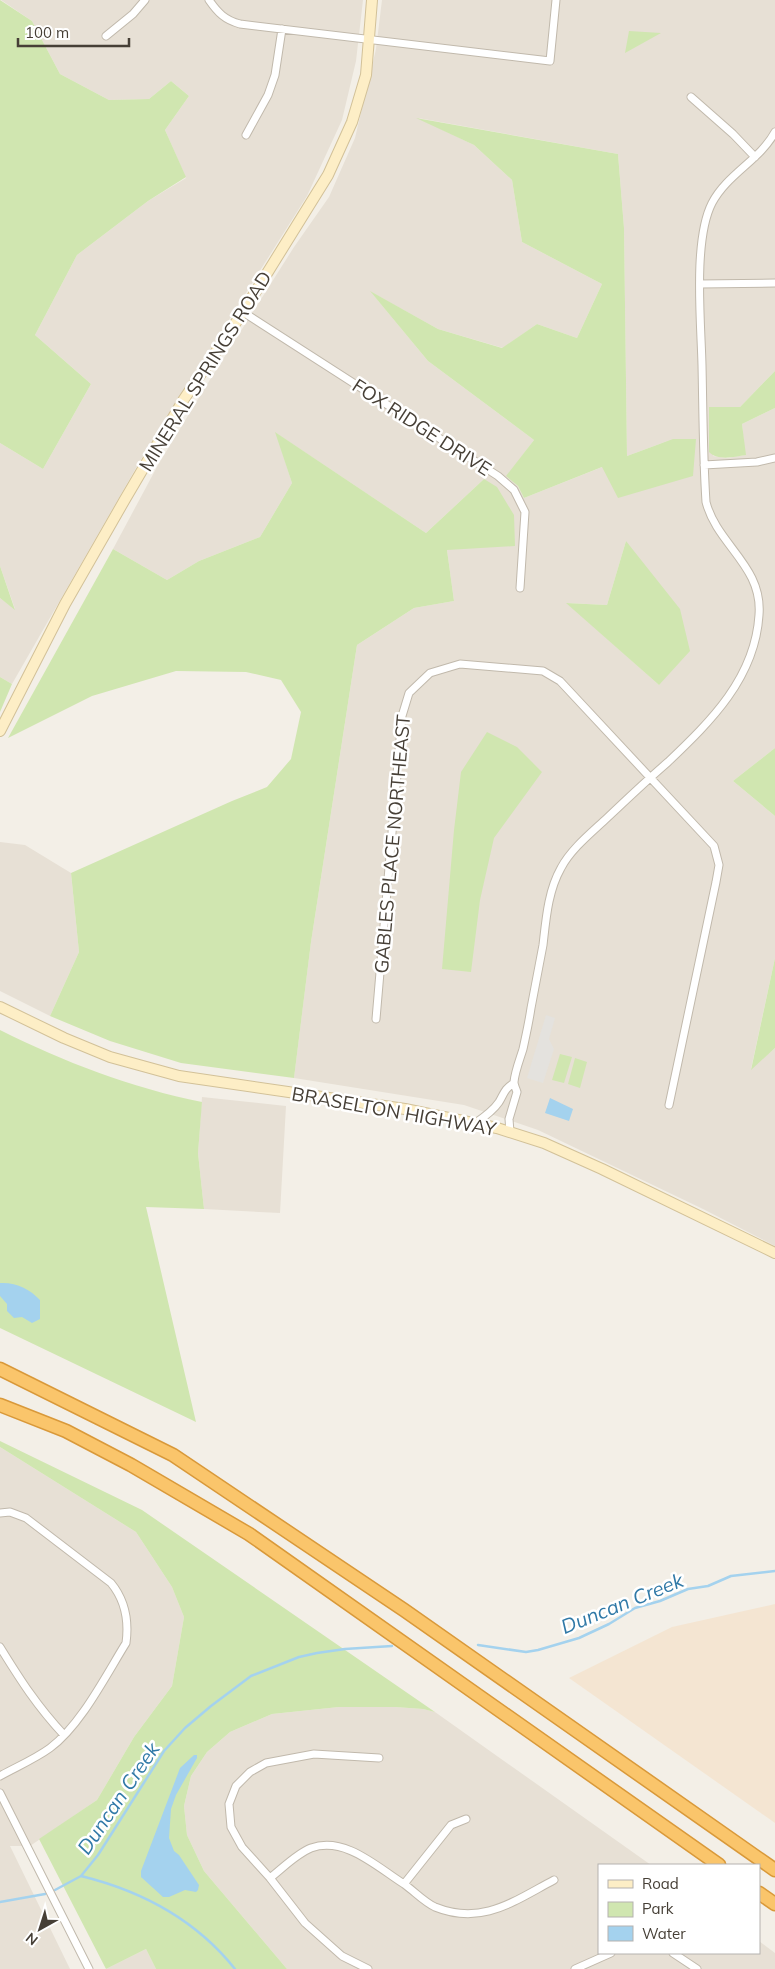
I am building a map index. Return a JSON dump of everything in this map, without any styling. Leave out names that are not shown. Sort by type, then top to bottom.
[{"type":"highway","points":[[0,1368],[173,1455],[404,1610],[775,1870]]},
{"type":"highway","points":[[0,1405],[66,1431],[131,1465],[249,1534],[719,1864]]},
{"type":"highway","points":[[760,1894],[775,1904]]},
{"type":"main road","name":"MINERAL SPRINGS ROAD","points":[[0,730],[65,604],[184,399],[243,312],[328,175],[345,140],[366,75],[372,0]]},
{"type":"main road","name":"BRASELTON HIGHWAY","points":[[0,1007],[64,1038],[110,1057],[179,1076],[405,1109],[510,1132],[544,1143],[602,1169],[775,1253]]},
{"type":"main road","points":[[0,1016],[14,1014]]},
{"type":"street","points":[[106,36],[133,14],[145,0]]},
{"type":"street","points":[[209,0],[228,21],[368,40],[550,61],[556,0]]},
{"type":"street","points":[[246,135],[268,96],[275,75],[282,29]]},
{"type":"street","points":[[691,97],[755,156]]},
{"type":"street","points":[[510,1132],[510,1119],[518,1092],[514,1083],[525,1041],[550,899],[561,867],[592,832],[697,734],[730,696],[744,671],[754,644],[759,617],[760,597],[755,582],[743,561],[719,531],[709,514],[706,502],[700,284],[703,234],[712,202],[726,182],[755,156],[772,138],[775,132]]},
{"type":"street","points":[[700,284],[775,283]]},
{"type":"street","name":"FOX RIDGE DRIVE","points":[[243,312],[498,476],[514,490],[525,512],[520,588]]},
{"type":"street","points":[[704,465],[757,462],[775,458]]},
{"type":"street","name":"GABLES PLACE NORTHEAST","points":[[376,1019],[402,716],[409,693],[430,673],[460,664],[543,671],[560,681],[714,846],[719,865],[669,1104]]},
{"type":"street","points":[[474,1124],[499,1103],[506,1088],[514,1083]]},
{"type":"street","points":[[0,1513],[10,1512],[26,1518],[111,1583],[119,1593],[128,1629],[126,1643],[77,1720],[64,1735],[50,1748],[0,1776]]},
{"type":"street","points":[[0,1647],[30,1695],[64,1735]]},
{"type":"street","points":[[368,1969],[342,1956],[305,1924],[270,1878],[242,1847],[231,1827],[230,1804],[236,1786],[250,1772],[266,1763],[314,1754],[379,1758]]},
{"type":"street","points":[[0,1793],[89,1969]]},
{"type":"street","points":[[404,1884],[451,1825],[466,1819]]},
{"type":"street","points":[[270,1878],[310,1848],[326,1845],[348,1849],[404,1884],[434,1906],[456,1913],[481,1914],[501,1908],[554,1880]]},
{"type":"street","points":[[575,1969],[609,1954]]},
{"type":"street","points":[[674,1954],[696,1969]]},
{"type":"shaded area","points":[[1,0],[363,0],[356,61],[342,120],[307,196],[140,461],[12,684],[0,677],[0,598],[15,609],[0,566],[0,443],[43,469],[91,384],[35,335],[77,255],[148,201],[186,178],[165,130],[189,96],[171,81],[149,99],[109,100],[60,74],[32,21]]},
{"type":"shaded area","points":[[382,0],[775,0],[775,371],[740,407],[713,456],[727,458],[745,455],[742,424],[775,408],[775,748],[733,781],[775,816],[775,958],[751,1069],[775,1048],[775,1246],[703,1209],[538,1130],[464,1105],[294,1078],[311,942],[357,645],[414,608],[454,601],[447,550],[484,479],[426,533],[276,433],[292,483],[260,537],[199,561],[167,580],[113,549],[158,465],[206,386],[294,247],[329,197],[355,138],[376,49]],"holes":[[[418,118],[618,154],[624,228],[627,456],[673,439],[524,498],[518,486],[507,476],[534,440],[428,361],[371,292],[438,329],[503,348],[537,324],[577,338],[602,284],[522,242],[512,180],[474,145]],[[626,541],[659,685],[567,603],[607,605]]]},
{"type":"shaded area","points":[[0,842],[25,845],[71,873],[79,952],[50,1016],[0,991]]},
{"type":"shaded area","points":[[546,1015],[555,1018],[549,1039],[554,1049],[543,1083],[527,1078]]},
{"type":"shaded area","points":[[202,1097],[286,1106],[280,1213],[204,1209],[198,1153]]},
{"type":"shaded area","points":[[0,1447],[136,1532],[172,1587],[184,1617],[172,1686],[134,1737],[97,1800],[30,1846],[10,1846],[70,1969],[0,1969]]},
{"type":"shaded area","points":[[775,1604],[775,1823],[569,1678],[672,1627]]},
{"type":"shaded area","points":[[339,1707],[395,1707],[435,1712],[650,1864],[598,1864],[598,1954],[760,1954],[760,1942],[775,1953],[775,1969],[287,1969],[204,1871],[187,1835],[184,1806],[191,1776],[207,1752],[230,1732],[272,1714]]},
{"type":"shaded area","points":[[146,1949],[156,1969],[106,1969]]},
{"type":"green space","points":[[0,0],[32,21],[60,74],[109,100],[149,99],[171,81],[189,96],[165,130],[186,177],[148,201],[77,255],[35,335],[91,384],[43,469],[0,443]]},
{"type":"green space","points":[[629,31],[661,33],[625,53]]},
{"type":"green space","points":[[416,118],[618,154],[624,228],[627,456],[673,439],[696,439],[693,476],[618,498],[602,467],[524,498],[518,486],[506,476],[534,440],[428,361],[370,291],[438,329],[502,348],[537,324],[577,338],[602,284],[522,242],[512,180],[474,145]]},
{"type":"green space","points":[[775,371],[775,408],[742,424],[746,455],[717,457],[709,452],[709,407],[740,407]]},
{"type":"green space","points":[[275,432],[426,533],[484,479],[497,487],[514,515],[515,546],[447,550],[454,601],[414,608],[357,645],[311,942],[294,1078],[181,1063],[110,1041],[50,1016],[79,952],[71,873],[267,787],[291,759],[301,712],[281,680],[246,672],[176,671],[92,696],[8,738],[113,549],[167,580],[199,561],[260,537],[292,483]]},
{"type":"green space","points":[[626,541],[680,609],[690,651],[659,685],[566,603],[607,605]]},
{"type":"green space","points":[[0,566],[15,610],[0,598]]},
{"type":"green space","points":[[0,677],[12,684],[0,712]]},
{"type":"green space","points":[[487,732],[517,747],[542,772],[494,838],[480,900],[471,972],[442,969],[461,772]]},
{"type":"green space","points":[[775,748],[775,816],[733,781]]},
{"type":"green space","points":[[775,958],[775,1048],[751,1070]]},
{"type":"green space","points":[[0,1030],[49,1053],[124,1082],[202,1102],[198,1153],[204,1209],[146,1207],[196,1422],[0,1328]]},
{"type":"green space","points":[[560,1054],[572,1057],[564,1083],[552,1080]]},
{"type":"green space","points":[[575,1058],[587,1062],[580,1088],[568,1084]]},
{"type":"green space","points":[[0,1441],[142,1510],[435,1712],[395,1707],[339,1707],[272,1714],[230,1732],[207,1752],[191,1776],[184,1806],[187,1835],[204,1871],[287,1969],[156,1969],[146,1949],[106,1969],[39,1839],[97,1800],[134,1737],[172,1686],[184,1617],[172,1587],[136,1532],[0,1447]]},
{"type":"water","points":[[550,1098],[573,1109],[569,1121],[545,1113]]},
{"type":"water","points":[[0,1283],[17,1285],[36,1296],[40,1300],[40,1319],[32,1323],[22,1317],[14,1318],[7,1311],[7,1304],[0,1296]]},
{"type":"water","points":[[194,1755],[197,1755],[197,1758],[176,1795],[171,1809],[169,1838],[174,1851],[179,1855],[199,1885],[198,1890],[196,1892],[185,1890],[169,1897],[163,1897],[141,1877],[141,1871],[180,1768]]},
{"type":"waterway","name":"Duncan Creek","points":[[478,1645],[526,1652],[538,1650],[579,1638],[609,1624],[635,1608],[660,1601],[688,1589],[708,1586],[731,1576],[775,1571]]},
{"type":"waterway","name":"Duncan Creek","points":[[55,1890],[81,1876],[98,1855],[164,1751],[185,1728],[251,1676],[299,1657],[317,1653],[392,1646]]},
{"type":"waterway","points":[[81,1876],[125,1890],[166,1910],[203,1936],[235,1969]]},
{"type":"waterway","name":"Duncan Creek","points":[[0,1902],[45,1894]]}]
